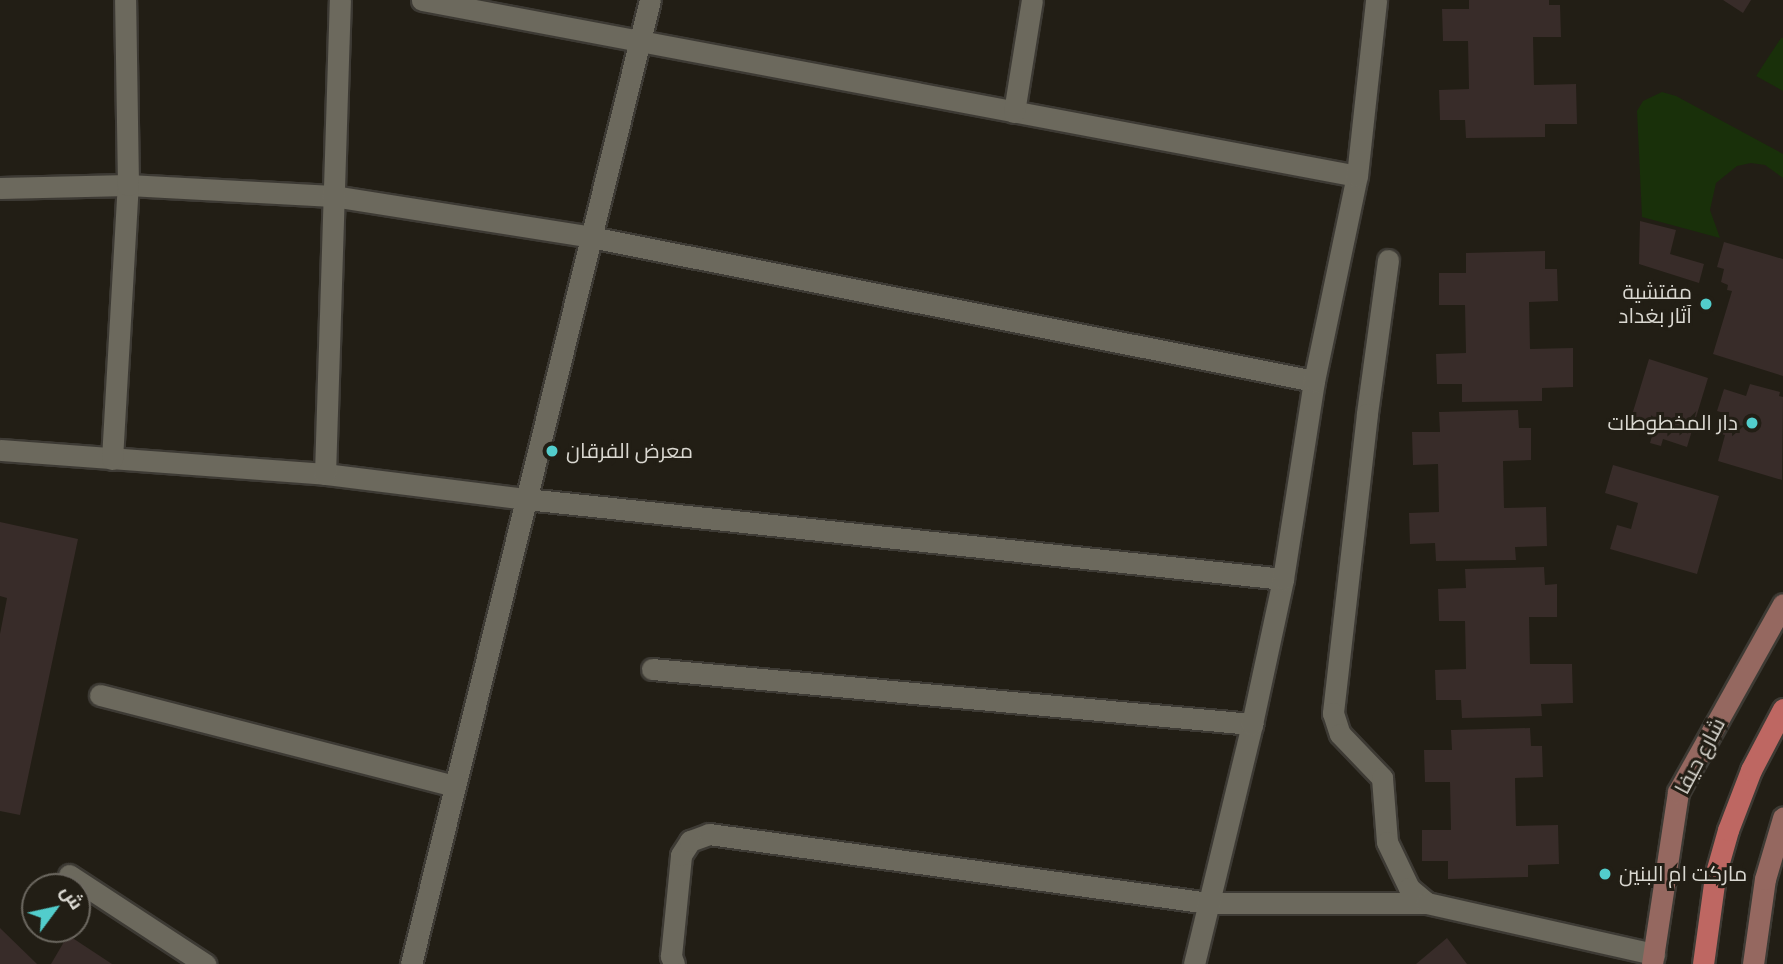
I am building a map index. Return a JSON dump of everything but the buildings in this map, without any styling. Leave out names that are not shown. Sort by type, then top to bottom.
[{"type":"main road","name":"شارع حيفا","points":[[1653,959],[1678,792],[1783,604]]},
{"type":"main road","points":[[1703,964],[1715,876],[1728,830],[1751,769],[1783,709]]},
{"type":"main road","points":[[1753,964],[1765,879],[1783,818]]},
{"type":"street","points":[[112,458],[128,185],[125,0]]},
{"type":"street","points":[[325,474],[340,0]]},
{"type":"street","points":[[422,0],[1357,176]]},
{"type":"street","points":[[411,964],[650,0]]},
{"type":"street","points":[[1014,111],[1032,0]]},
{"type":"street","points":[[1194,964],[1252,724],[1283,579],[1314,381],[1357,176],[1376,0]]},
{"type":"street","points":[[0,188],[128,185],[333,196],[591,237],[1314,381]]},
{"type":"street","points":[[1388,260],[1332,713],[1340,734],[1382,778],[1387,842],[1409,888],[1427,903]]},
{"type":"street","points":[[0,450],[325,474],[526,499],[1283,579]]},
{"type":"street","points":[[652,669],[1252,724]]},
{"type":"street","points":[[100,695],[455,786]]},
{"type":"street","points":[[674,964],[671,956],[681,855],[690,841],[709,834],[1209,903],[1427,903],[1653,959]]},
{"type":"street","points":[[91,889],[205,964]]},
{"type":"green space","points":[[1783,38],[1783,91],[1756,76]]},
{"type":"green space","points":[[1662,92],[1676,96],[1783,154],[1783,178],[1765,165],[1751,163],[1737,166],[1716,183],[1710,210],[1720,238],[1642,217],[1637,111],[1643,101]]},
{"type":"place","name":"مفتشية آثار بغداد","points":[[1706,304]]},
{"type":"place","name":"دار المخطوطات","points":[[1752,423]]},
{"type":"place","name":"معرض الفرقان","points":[[552,451]]},
{"type":"place","name":"ماركت ام البنين","points":[[1605,874]]}]
